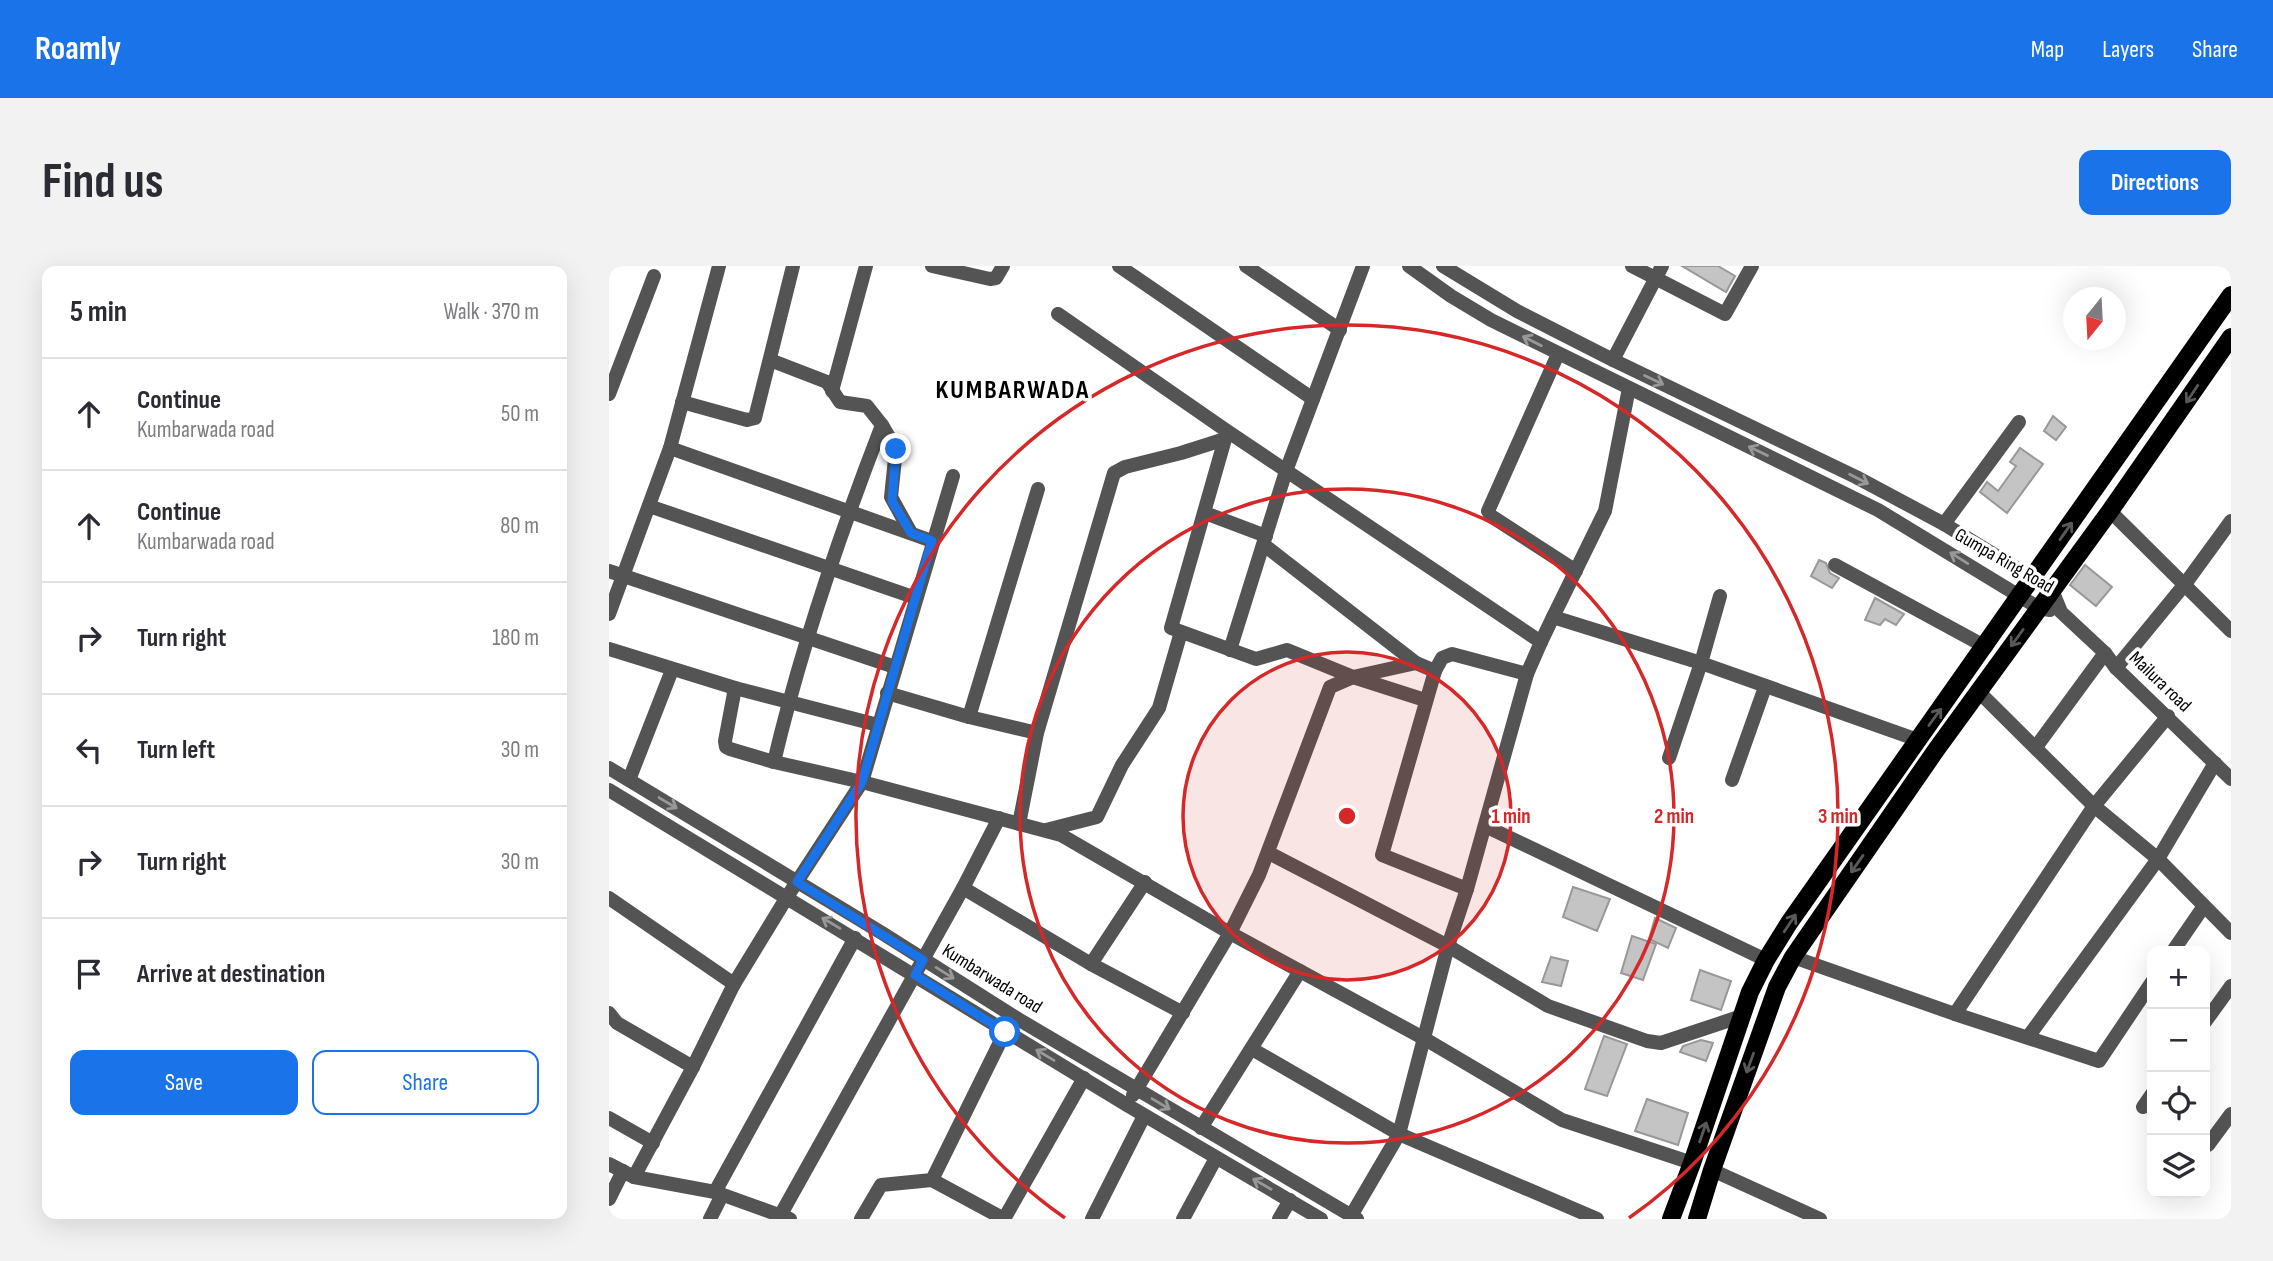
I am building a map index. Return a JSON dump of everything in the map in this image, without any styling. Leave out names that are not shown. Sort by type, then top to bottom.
[{"type":"main road","points":[[1671,1219],[1742,1017],[1766,960],[1789,923],[1986,647],[2231,295]]},
{"type":"main road","points":[[1697,1219],[1777,987],[1793,957],[2231,337]]},
{"type":"street","points":[[609,614],[670,448],[719,266]]},
{"type":"street","points":[[682,402],[747,420],[755,418],[793,266]]},
{"type":"street","points":[[832,391],[866,266]]},
{"type":"street","points":[[932,266],[990,279],[999,275],[1003,266]]},
{"type":"street","points":[[1119,266],[1313,399]]},
{"type":"street","points":[[1246,266],[1339,330]]},
{"type":"street","points":[[1230,650],[1286,471],[1363,266]]},
{"type":"street","name":"Gumpa Ring Road","points":[[1409,266],[1470,309],[1878,510],[2039,608],[2061,612]]},
{"type":"street","name":"Gumpa Ring Road","points":[[1443,266],[1517,311],[1856,477],[1944,524],[2052,590],[2061,612]]},
{"type":"street","points":[[1632,266],[1659,273],[1725,314],[1752,266]]},
{"type":"street","points":[[1613,360],[1659,273]]},
{"type":"street","points":[[609,394],[654,276]]},
{"type":"street","points":[[1059,314],[1226,435],[1286,471],[1541,642]]},
{"type":"street","points":[[1558,354],[1488,511],[1491,516],[1576,571]]},
{"type":"street","points":[[771,360],[825,381],[840,402],[867,406],[882,425],[897,452],[892,501],[911,533]]},
{"type":"street","points":[[1354,1217],[1399,1133],[1448,946],[1467,889],[1527,674],[1605,511],[1629,388]]},
{"type":"street","points":[[1944,524],[2019,422]]},
{"type":"street","points":[[774,762],[806,638],[849,510],[882,425]]},
{"type":"street","points":[[1226,435],[1171,628],[1257,659],[1287,650],[1353,677],[1425,700]]},
{"type":"street","points":[[1019,824],[1037,733],[1097,523],[1114,473],[1125,467],[1181,453],[1226,435]]},
{"type":"street","points":[[670,448],[932,541]]},
{"type":"street","points":[[609,1199],[653,1143],[734,984],[862,782],[953,476]]},
{"type":"street","points":[[969,717],[1038,489]]},
{"type":"street","points":[[649,506],[830,566],[916,598]]},
{"type":"street","points":[[2110,511],[2231,631]]},
{"type":"street","points":[[1205,513],[1265,541],[1416,663],[1435,671]]},
{"type":"street","points":[[2116,668],[2185,584],[2231,521]]},
{"type":"street","points":[[1835,565],[1986,647]]},
{"type":"street","points":[[609,571],[895,667]]},
{"type":"street","points":[[1669,758],[1720,596]]},
{"type":"street","name":"Mailura road","points":[[2061,612],[2231,779]]},
{"type":"street","points":[[1553,617],[1701,663],[1918,740]]},
{"type":"street","points":[[1044,831],[1097,817],[1128,756],[1159,708],[1181,632]]},
{"type":"street","points":[[609,649],[788,703],[878,725]]},
{"type":"street","points":[[2036,747],[2105,653]]},
{"type":"street","points":[[1467,889],[1382,855],[1425,700],[1442,658],[1452,654],[1527,674]]},
{"type":"street","points":[[1127,1105],[1230,933],[1269,853],[1328,689],[1353,677],[1416,663]]},
{"type":"street","points":[[629,780],[672,670]]},
{"type":"street","points":[[1732,780],[1765,687]]},
{"type":"street","points":[[735,688],[726,747],[774,762],[862,782],[1061,835],[1230,933],[1425,1039],[1562,1120],[1692,1163]]},
{"type":"street","points":[[1979,692],[2094,806],[2158,859],[2231,933]]},
{"type":"street","points":[[887,693],[1037,733]]},
{"type":"street","points":[[1955,1014],[2094,806],[2168,716]]},
{"type":"street","points":[[2028,1037],[2158,859],[2215,763]]},
{"type":"street","name":"Kumbarwada road","points":[[609,768],[1201,1128],[1354,1217]]},
{"type":"street","name":"Kumbarwada road","points":[[609,790],[1144,1116],[1321,1219]]},
{"type":"street","points":[[609,1164],[629,1174],[719,1194],[785,1217],[999,818]]},
{"type":"street","points":[[1485,826],[1766,960]]},
{"type":"street","points":[[1269,853],[1448,946],[1548,1006],[1647,1041],[1661,1043],[1742,1017]]},
{"type":"street","points":[[1091,964],[1145,882]]},
{"type":"street","points":[[963,888],[1091,964],[1183,1013]]},
{"type":"street","points":[[609,898],[734,984]]},
{"type":"street","points":[[2176,946],[2204,906]]},
{"type":"street","points":[[710,1219],[719,1194],[855,938]]},
{"type":"street","points":[[1793,957],[1955,1014],[2099,1060],[2147,989]]},
{"type":"street","points":[[1201,1128],[1300,971]]},
{"type":"street","points":[[2210,1015],[2231,986]]},
{"type":"street","points":[[609,1013],[621,1026],[694,1067]]},
{"type":"street","points":[[932,1180],[1005,1032]]},
{"type":"street","points":[[1252,1049],[1399,1133],[1597,1219]]},
{"type":"street","points":[[861,1219],[881,1185],[932,1180],[1004,1219],[1084,1078]]},
{"type":"street","points":[[2143,1107],[2147,1101]]},
{"type":"street","points":[[2210,1140],[2231,1114]]},
{"type":"street","points":[[1092,1219],[1144,1116]]},
{"type":"street","points":[[609,1118],[653,1143]]},
{"type":"street","points":[[1183,1219],[1216,1157]]},
{"type":"street","points":[[1712,1170],[1820,1219]]},
{"type":"street","points":[[1279,1219],[1290,1200]]},
{"type":"building","points":[[1682,266],[1718,266],[1735,276],[1726,292]]},
{"type":"building","points":[[2053,416],[2066,427],[2056,440],[2044,431]]},
{"type":"building","points":[[2020,448],[2043,464],[2007,513],[1980,492],[1987,482],[1998,491],[2016,466],[2010,462]]},
{"type":"building","points":[[1819,560],[1826,563],[1830,573],[1839,578],[1832,588],[1811,576]]},
{"type":"building","points":[[2085,565],[2112,587],[2096,606],[2070,585]]},
{"type":"building","points":[[1875,598],[1904,614],[1896,625],[1885,619],[1880,625],[1865,620]]},
{"type":"building","points":[[1573,887],[1610,899],[1597,931],[1563,917]]},
{"type":"building","points":[[1655,918],[1676,928],[1668,948],[1649,939]]},
{"type":"building","points":[[1632,936],[1656,944],[1643,980],[1621,973]]},
{"type":"building","points":[[1551,957],[1568,961],[1561,986],[1542,982]]},
{"type":"building","points":[[1700,970],[1731,981],[1721,1010],[1691,1000]]},
{"type":"building","points":[[1604,1036],[1627,1044],[1607,1096],[1585,1089]]},
{"type":"building","points":[[1701,1040],[1713,1043],[1706,1061],[1680,1052],[1683,1046]]},
{"type":"building","points":[[1647,1099],[1688,1113],[1678,1145],[1635,1131]]},
{"type":"district","name":"KUMBARWADA","points":[[1013,390]]},
{"type":"route","points":[[896,449],[892,501],[911,533],[932,541],[862,782],[797,882],[923,960],[915,975],[1005,1032]]}]
